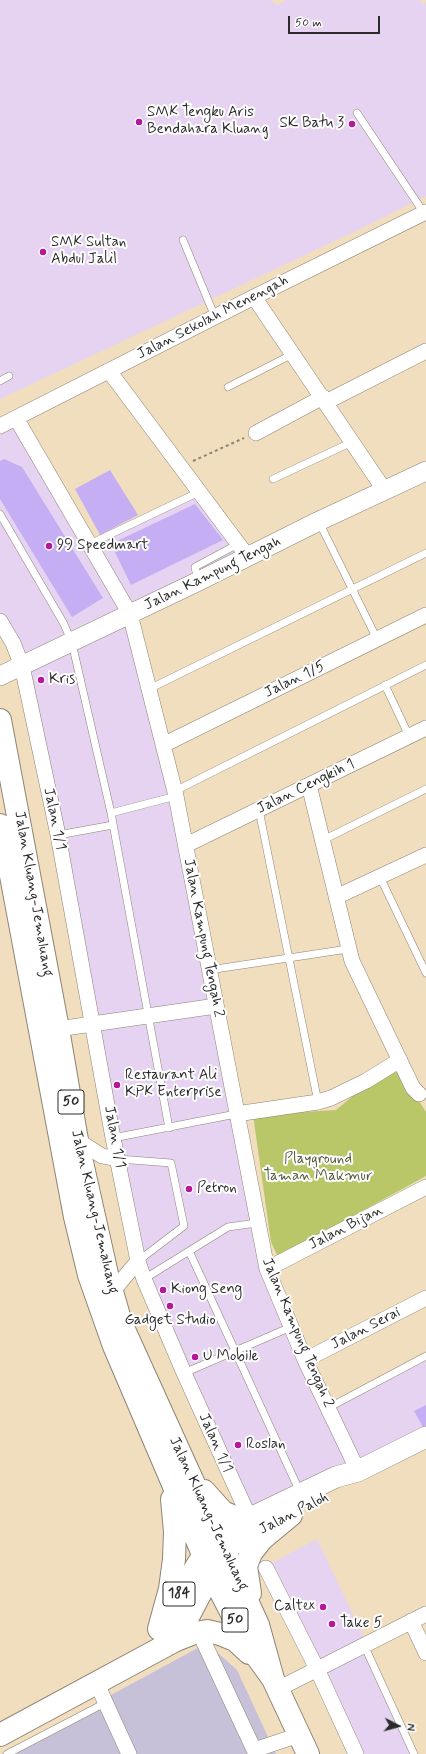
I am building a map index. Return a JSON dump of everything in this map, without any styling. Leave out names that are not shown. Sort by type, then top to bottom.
[{"type":"main road","name":"Jalan Kluang-Jemaluang","points":[[0,720],[58,1029],[77,1140],[112,1292],[121,1323],[179,1475]]},
{"type":"main road","name":"Jalan Kluang-Jemaluang","points":[[0,825],[8,857],[75,1217],[88,1268],[114,1346],[179,1475],[214,1553],[247,1643],[271,1677],[304,1745]]},
{"type":"main road","name":"Jalan Paloh","points":[[214,1553],[247,1520],[336,1477],[358,1471],[426,1437]]},
{"type":"main road","name":"Jalan Paloh","points":[[214,1553],[342,1488],[358,1471]]},
{"type":"main road","points":[[179,1475],[212,1501],[223,1512],[247,1520]]},
{"type":"main road","points":[[179,1475],[174,1524],[174,1559],[170,1589],[168,1635],[207,1631],[235,1640],[271,1677]]},
{"type":"main road","points":[[258,1624],[246,1566],[251,1553],[262,1539],[291,1515]]},
{"type":"main road","name":"Jalan Kluang-Jemaluang","points":[[214,1553],[258,1624],[271,1677]]},
{"type":"main road","name":"184","points":[[0,1736],[101,1694],[168,1635],[214,1553]]},
{"type":"street","name":"Jalan Sekolah Menengah","points":[[0,426],[425,212]]},
{"type":"street","points":[[254,297],[385,491]]},
{"type":"street","points":[[256,433],[426,351]]},
{"type":"street","points":[[109,371],[243,550]]},
{"type":"street","name":"Jalan Kampung Tengah 2","points":[[16,418],[130,614],[176,793],[236,1114],[267,1269],[305,1360],[358,1471]]},
{"type":"street","name":"Jalan Kampung Tengah","points":[[0,676],[198,582],[243,550],[319,522],[426,471]]},
{"type":"street","name":"Jalan 1/5","points":[[163,745],[426,615]]},
{"type":"street","name":"Jalan 1/1","points":[[0,621],[13,643],[22,666],[58,835],[138,1261],[144,1279],[247,1520]]},
{"type":"street","name":"Jalan Cengkih 1","points":[[186,845],[426,728]]},
{"type":"street","points":[[309,785],[348,949],[413,1088],[423,1094]]},
{"type":"street","points":[[336,897],[426,855]]},
{"type":"street","points":[[58,1029],[216,1006]]},
{"type":"street","points":[[236,1114],[318,1102],[331,1098],[366,1081],[400,1060]]},
{"type":"street","points":[[77,1140],[102,1156],[118,1159]]},
{"type":"street","name":"Jalan Bijan","points":[[267,1269],[426,1187]]},
{"type":"street","points":[[112,1292],[138,1261]]},
{"type":"street","name":"Jalan Serai","points":[[305,1360],[426,1298]]},
{"type":"street","points":[[266,1568],[317,1669],[356,1754]]},
{"type":"street","points":[[271,1677],[317,1669],[426,1614]]},
{"type":"street","points":[[411,1621],[426,1653]]},
{"type":"street","points":[[199,1632],[255,1752],[304,1745]]},
{"type":"street","points":[[101,1694],[129,1754]]},
{"type":"lane","points":[[357,113],[425,212]]},
{"type":"lane","points":[[183,240],[215,317]]},
{"type":"lane","points":[[228,387],[293,354]]},
{"type":"lane","points":[[0,381],[9,376]]},
{"type":"lane","points":[[273,479],[352,442]]},
{"type":"lane","points":[[90,544],[199,492]]},
{"type":"lane","points":[[0,514],[64,624],[72,643],[111,813],[169,1128]]},
{"type":"lane","points":[[319,522],[377,639]]},
{"type":"lane","points":[[149,689],[426,553]]},
{"type":"lane","points":[[111,813],[176,793],[426,665]]},
{"type":"lane","points":[[385,685],[409,736]]},
{"type":"lane","points":[[323,840],[426,789]]},
{"type":"lane","points":[[259,810],[318,1102]]},
{"type":"lane","points":[[58,835],[113,825]]},
{"type":"lane","points":[[380,877],[426,973]]},
{"type":"lane","points":[[209,970],[290,959],[348,949]]},
{"type":"lane","points":[[114,1138],[236,1114]]},
{"type":"lane","points":[[118,1159],[171,1163],[184,1226],[138,1261]]},
{"type":"lane","points":[[144,1279],[228,1227],[257,1223]]},
{"type":"lane","points":[[189,1251],[301,1494]]},
{"type":"lane","points":[[184,1373],[291,1327]]},
{"type":"lane","points":[[328,1408],[426,1356]]},
{"type":"lane","points":[[364,1645],[414,1754]]},
{"type":"lane","points":[[7,1754],[101,1694]]},
{"type":"path","points":[[180,467],[256,433]]},
{"type":"shaded area","name":"SMK Tengku Aris Bendahara Kluang","points":[[0,0],[271,0],[277,5],[286,0],[420,0],[423,4],[426,3],[426,196],[358,230],[0,399]]},
{"type":"shaded area","points":[[23,419],[93,540],[193,492],[239,553],[122,610],[173,800],[254,1236],[322,1407],[426,1353],[426,1429],[242,1513],[143,1289],[20,675],[0,630],[0,432]]},
{"type":"shaded area","points":[[317,1539],[417,1754],[351,1754],[261,1569]]},
{"type":"shaded area","points":[[207,1643],[237,1670],[276,1754],[2,1754]]},
{"type":"green space","name":"Playground Taman Makmur","points":[[394,1062],[426,1112],[426,1176],[278,1257],[271,1242],[253,1115],[336,1110]]},
{"type":"building","points":[[4,459],[22,467],[103,598],[72,617],[0,499],[0,461]]},
{"type":"building","points":[[110,470],[138,515],[100,535],[75,489]]},
{"type":"building","points":[[195,504],[223,540],[131,585],[111,544]]},
{"type":"building","points":[[426,1405],[426,1428],[424,1429],[414,1411]]},
{"type":"place","name":"SMK Tengku Aris Bendahara Kluang","points":[[139,122]]},
{"type":"place","name":"SK Batu 3","points":[[352,124]]},
{"type":"place","name":"SMK Sultan Abdul Jalil","points":[[43,252]]},
{"type":"place","name":"99 Speedmart","points":[[49,546]]},
{"type":"place","name":"Kris","points":[[41,680]]},
{"type":"place","name":"Restaurant Ali KPK Enterprise","points":[[117,1085]]},
{"type":"place","name":"Petron","points":[[189,1189]]},
{"type":"place","name":"Kiong Seng","points":[[163,1290]]},
{"type":"place","name":"Gadget Studio","points":[[170,1306]]},
{"type":"place","name":"U Mobile","points":[[195,1357]]},
{"type":"place","name":"Roslan","points":[[238,1445]]},
{"type":"place","name":"Caltex","points":[[323,1607]]},
{"type":"place","name":"Take 5","points":[[332,1624]]}]
